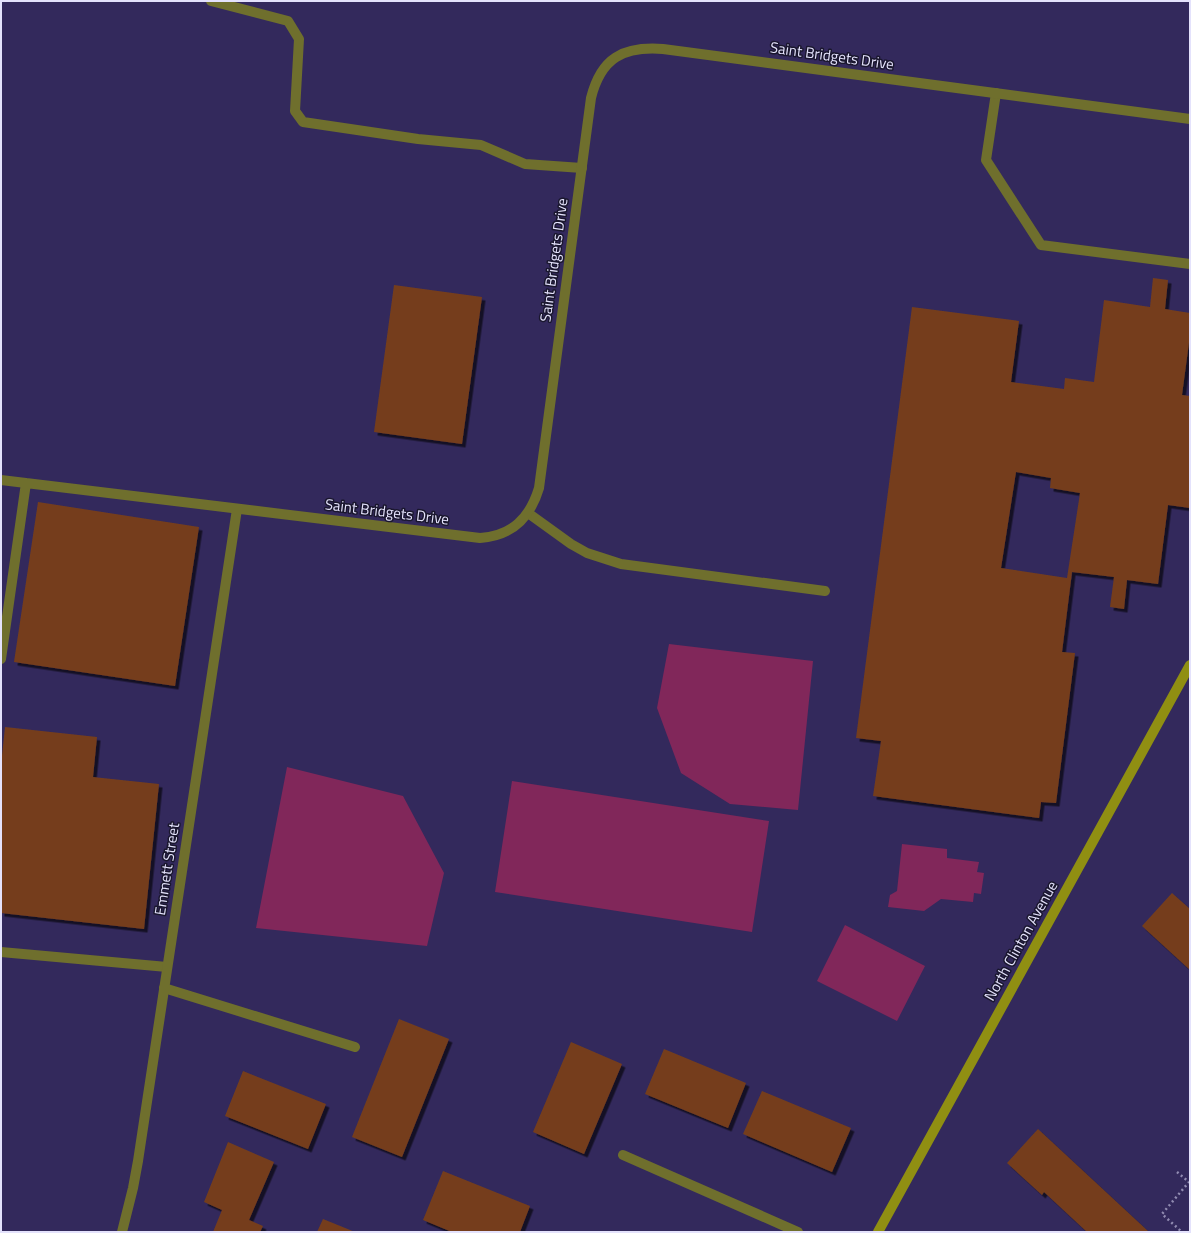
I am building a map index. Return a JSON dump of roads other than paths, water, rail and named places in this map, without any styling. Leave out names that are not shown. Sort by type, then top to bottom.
[{"type":"main road","name":"North Clinton Avenue","points":[[878,1232],[1190,665]]},
{"type":"street","points":[[211,1],[288,21],[299,39],[295,110],[303,122],[418,139],[481,145],[525,164],[582,168]]},
{"type":"street","name":"Saint Bridgets Drive","points":[[1,480],[480,538],[494,537],[507,532],[528,513],[535,502],[539,488],[582,168],[595,83],[601,70],[610,61],[621,54],[633,50],[646,48],[662,49],[1190,120]]},
{"type":"street","points":[[996,93],[986,160],[1041,245],[1190,264]]},
{"type":"street","points":[[1,659],[26,483]]},
{"type":"street","name":"Emmett Street","points":[[122,1232],[133,1188],[237,509]]},
{"type":"street","points":[[528,513],[571,544],[592,555],[621,564],[825,591]]},
{"type":"street","points":[[1,952],[167,967]]},
{"type":"street","points":[[164,988],[355,1047]]},
{"type":"street","points":[[623,1155],[798,1232]]}]
